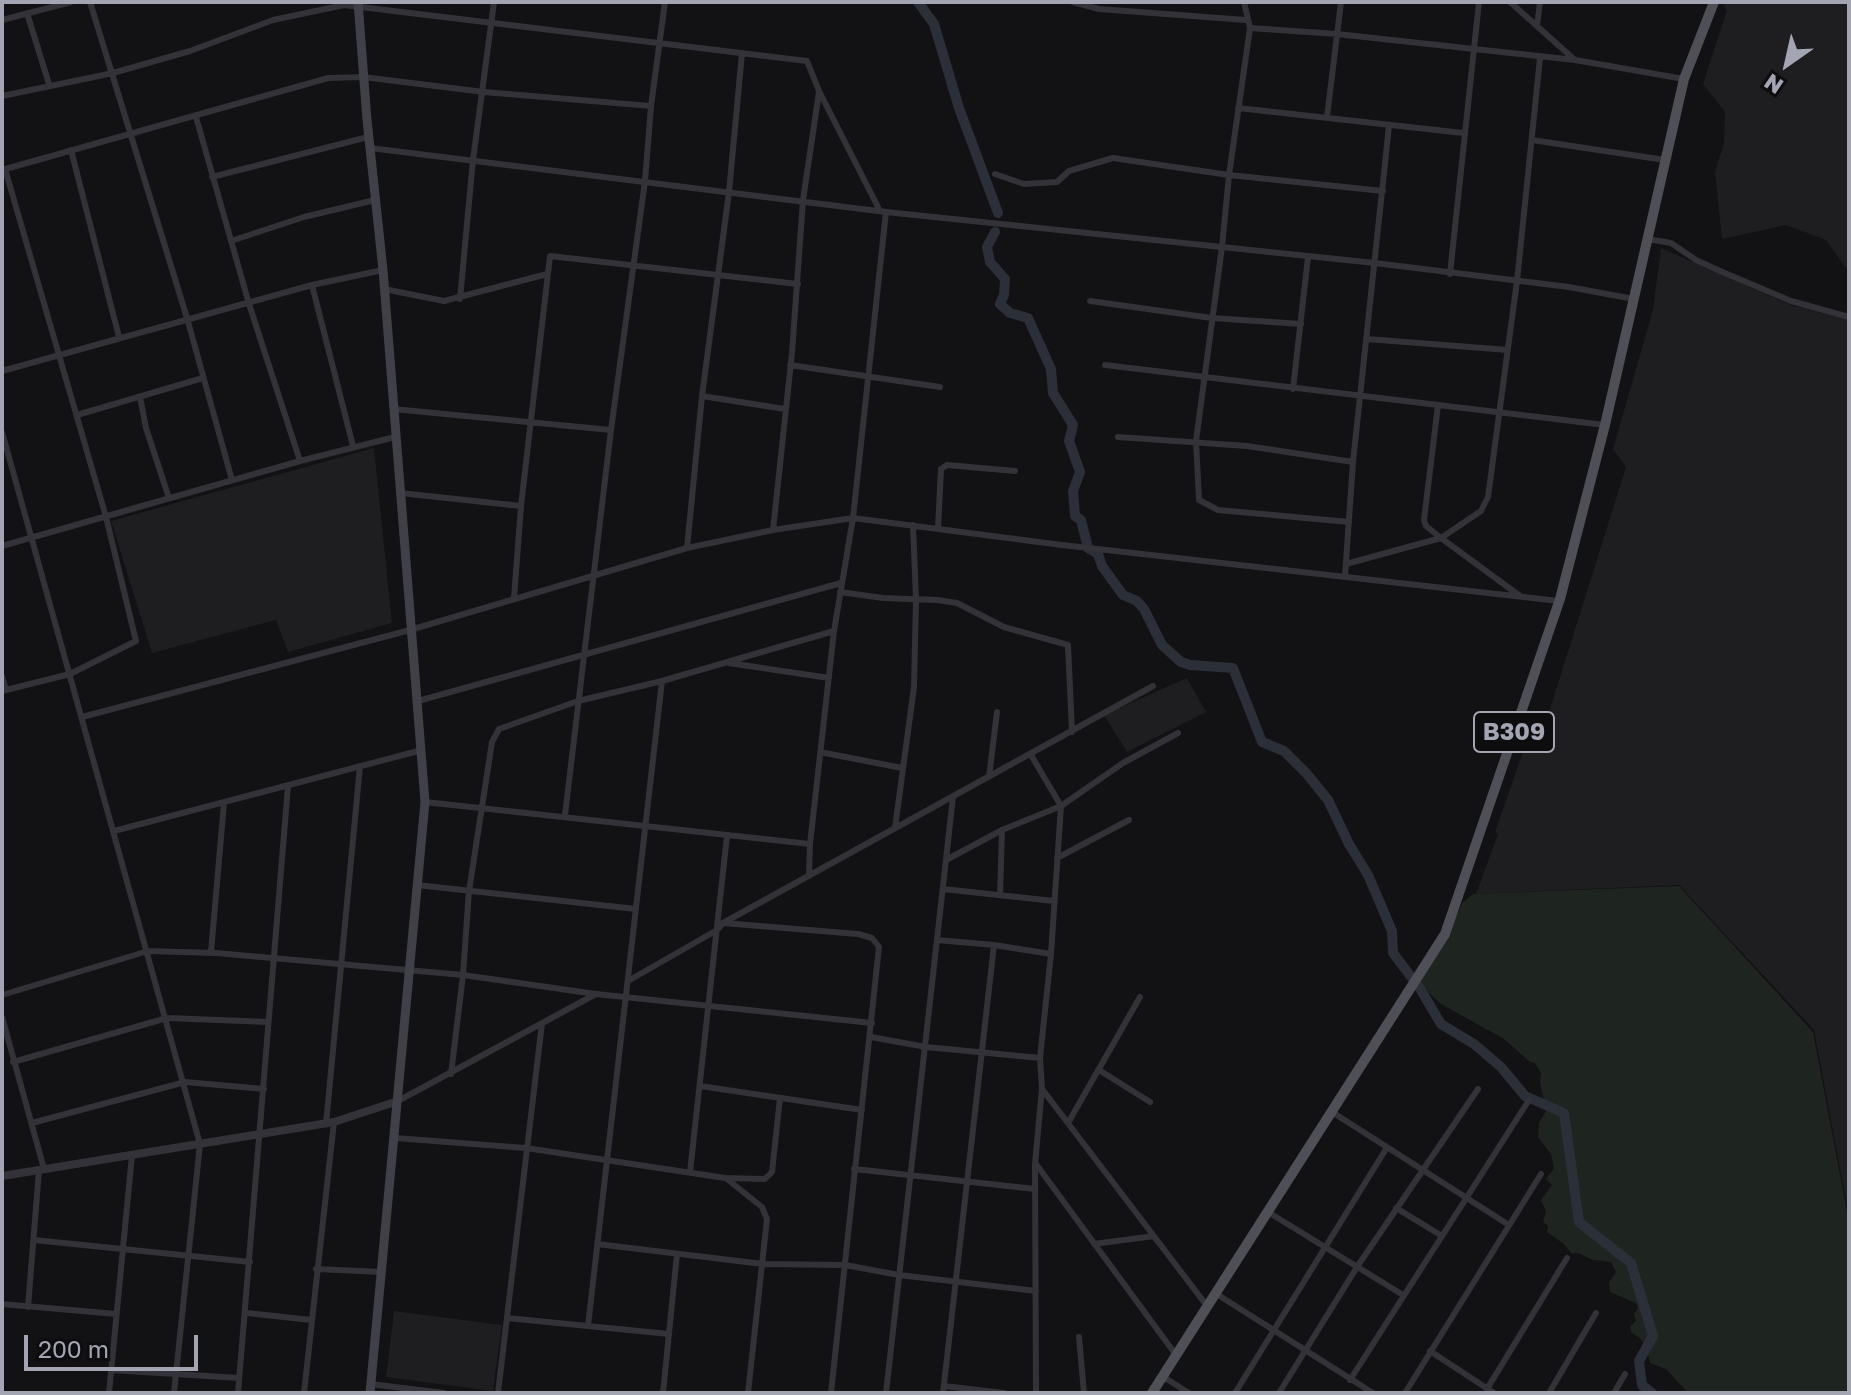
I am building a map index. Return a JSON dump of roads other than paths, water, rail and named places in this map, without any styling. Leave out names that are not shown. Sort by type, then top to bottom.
[{"type":"main road","name":"B309","points":[[1152,1393],[1445,934],[1559,601],[1605,425],[1684,79],[1714,2]]},
{"type":"main road","points":[[358,4],[383,270],[425,802],[370,1389]]},
{"type":"street","points":[[2,20],[71,2]]},
{"type":"street","points":[[90,2],[187,318],[232,480]]},
{"type":"street","points":[[460,299],[473,160],[494,2]]},
{"type":"street","points":[[565,815],[665,2]]},
{"type":"street","points":[[1073,2],[1099,9],[1246,20]]},
{"type":"street","points":[[1244,2],[1250,28],[1196,441],[1199,500],[1218,510],[1349,522]]},
{"type":"street","points":[[1327,117],[1341,2]]},
{"type":"street","points":[[1450,274],[1479,2]]},
{"type":"street","points":[[1510,2],[1575,60]]},
{"type":"street","points":[[1537,27],[1540,2]]},
{"type":"street","points":[[2,96],[113,73],[190,51],[273,20],[344,3],[807,61],[819,91],[883,211],[870,376],[853,518],[834,631],[809,876]]},
{"type":"street","points":[[27,13],[49,84]]},
{"type":"street","points":[[1250,28],[1337,34],[1575,60],[1684,79]]},
{"type":"street","points":[[687,548],[702,396],[729,192],[742,53]]},
{"type":"street","points":[[1346,564],[1441,538],[1481,511],[1486,504],[1517,281],[1540,58]]},
{"type":"street","points":[[2,676],[4,691],[70,674],[136,641],[106,517],[4,170],[328,78],[363,77],[484,92],[651,106]]},
{"type":"street","points":[[773,530],[798,284],[803,200],[819,91]]},
{"type":"street","points":[[1238,108],[1463,133]]},
{"type":"street","points":[[196,117],[249,304],[300,461]]},
{"type":"street","points":[[1345,576],[1353,462],[1389,126]]},
{"type":"street","points":[[1532,140],[1665,160]]},
{"type":"street","points":[[212,177],[369,143],[473,160],[883,211],[1375,263],[1634,299]]},
{"type":"street","points":[[71,150],[119,337]]},
{"type":"street","points":[[995,174],[1024,184],[1057,182],[1069,171],[1113,158],[1229,175],[1383,191]]},
{"type":"street","points":[[231,241],[304,217],[375,200]]},
{"type":"street","points":[[1647,239],[1671,243],[1696,260],[1791,301],[1849,317]]},
{"type":"street","points":[[514,598],[521,506],[550,256],[798,284]]},
{"type":"street","points":[[1293,389],[1308,257]]},
{"type":"street","points":[[2,371],[187,318],[383,270]]},
{"type":"street","points":[[384,289],[444,301],[547,274]]},
{"type":"street","points":[[312,285],[353,446]]},
{"type":"street","points":[[1090,301],[1212,318],[1301,324]]},
{"type":"street","points":[[1367,339],[1508,350]]},
{"type":"street","points":[[790,365],[940,387]]},
{"type":"street","points":[[1105,365],[1605,425]]},
{"type":"street","points":[[77,415],[203,378]]},
{"type":"street","points":[[702,396],[785,409]]},
{"type":"street","points":[[140,397],[146,428],[169,498]]},
{"type":"street","points":[[1438,405],[1424,520],[1426,526],[1521,596]]},
{"type":"street","points":[[393,409],[611,430]]},
{"type":"street","points":[[2,432],[200,1144],[174,1393]]},
{"type":"street","points":[[2,546],[353,446],[395,437]]},
{"type":"street","points":[[1118,437],[1247,446],[1353,462]]},
{"type":"street","points":[[938,529],[941,469],[947,465],[1015,471]]},
{"type":"street","points":[[400,493],[521,506]]},
{"type":"street","points":[[82,717],[410,630],[687,548],[773,530],[853,518],[1062,545],[1559,601]]},
{"type":"street","points":[[895,828],[914,687],[916,599],[913,525]]},
{"type":"street","points":[[418,701],[841,583]]},
{"type":"street","points":[[840,592],[957,603],[1004,627],[1068,645],[1072,732]]},
{"type":"street","points":[[451,1074],[469,891],[492,742],[499,729],[578,701],[662,681],[834,631]]},
{"type":"street","points":[[724,662],[829,678]]},
{"type":"street","points":[[588,1326],[662,681]]},
{"type":"street","points":[[628,981],[717,930],[723,923],[1153,686]]},
{"type":"street","points":[[989,777],[997,712]]},
{"type":"street","points":[[946,860],[1002,830],[1061,806],[1123,763],[1178,733]]},
{"type":"street","points":[[114,831],[422,750]]},
{"type":"street","points":[[820,752],[902,768]]},
{"type":"street","points":[[1031,755],[1061,806],[1040,1058],[1042,1088],[1035,1164],[1036,1393]]},
{"type":"street","points":[[304,1393],[360,766]]},
{"type":"street","points":[[238,1393],[247,1313],[288,786]]},
{"type":"street","points":[[886,1393],[953,797]]},
{"type":"street","points":[[425,802],[810,844]]},
{"type":"street","points":[[211,952],[224,803]]},
{"type":"street","points":[[1057,858],[1129,820]]},
{"type":"street","points":[[1000,895],[1002,830]]},
{"type":"street","points":[[690,1172],[727,836]]},
{"type":"street","points":[[416,885],[636,909]]},
{"type":"street","points":[[943,889],[1054,901]]},
{"type":"street","points":[[723,923],[858,934],[872,938],[879,947],[831,1393]]},
{"type":"street","points":[[937,940],[1051,954]]},
{"type":"street","points":[[994,945],[944,1390],[1004,1393]]},
{"type":"street","points":[[2,995],[148,951],[211,952],[463,975],[596,994],[872,1023]]},
{"type":"street","points":[[2,1176],[330,1123],[395,1102],[596,994]]},
{"type":"street","points":[[1068,1123],[1140,997]]},
{"type":"street","points":[[2,1017],[42,1170],[28,1307]]},
{"type":"street","points":[[13,1062],[167,1018],[268,1022]]},
{"type":"street","points":[[498,1393],[542,1023]]},
{"type":"street","points":[[871,1037],[926,1047],[1040,1058]]},
{"type":"street","points":[[1099,1070],[1150,1102]]},
{"type":"street","points":[[32,1123],[185,1082],[264,1089]]},
{"type":"street","points":[[700,1086],[862,1110]]},
{"type":"street","points":[[1042,1088],[1207,1306]]},
{"type":"street","points":[[1279,1393],[1357,1267],[1478,1089]]},
{"type":"street","points":[[395,1138],[526,1148],[725,1178],[769,1178],[780,1098]]},
{"type":"street","points":[[1350,1380],[1529,1100]]},
{"type":"street","points":[[1332,1112],[1509,1225]]},
{"type":"street","points":[[1235,1393],[1386,1149]]},
{"type":"street","points":[[109,1393],[132,1155]]},
{"type":"street","points":[[1035,1164],[1176,1355]]},
{"type":"street","points":[[854,1169],[1035,1189]]},
{"type":"street","points":[[1405,1393],[1541,1174]]},
{"type":"street","points":[[725,1178],[762,1207],[767,1219],[748,1393]]},
{"type":"street","points":[[1396,1208],[1442,1236]]},
{"type":"street","points":[[1268,1212],[1403,1295]]},
{"type":"street","points":[[1094,1244],[1154,1236]]},
{"type":"street","points":[[34,1240],[250,1262]]},
{"type":"street","points":[[597,1244],[763,1264],[845,1265],[899,1275],[1036,1291]]},
{"type":"street","points":[[663,1393],[677,1254]]},
{"type":"street","points":[[1430,1351],[1490,1391],[1567,1258]]},
{"type":"street","points":[[316,1269],[382,1272]]},
{"type":"street","points":[[1215,1293],[1373,1393]]},
{"type":"street","points":[[2,1304],[116,1314]]},
{"type":"street","points":[[247,1313],[311,1320]]},
{"type":"street","points":[[1549,1393],[1596,1313]]},
{"type":"street","points":[[507,1318],[669,1334]]},
{"type":"street","points":[[1079,1337],[1084,1393]]},
{"type":"street","points":[[111,1370],[239,1378]]},
{"type":"street","points":[[1614,1393],[1625,1374]]},
{"type":"street","points":[[1162,1376],[1189,1393]]},
{"type":"street","points":[[370,1389],[444,1393]]},
{"type":"waterway","points":[[918,2],[934,24],[959,108],[998,213]]},
{"type":"waterway","points":[[995,232],[987,247],[990,262],[1005,279],[1000,304],[1010,313],[1028,318],[1051,369],[1053,393],[1073,425],[1069,441],[1080,472],[1073,491],[1075,516],[1081,520],[1088,548],[1098,554],[1102,566],[1123,595],[1137,601],[1144,609],[1162,645],[1181,662],[1233,668],[1262,742],[1284,751],[1328,800],[1368,875],[1392,931],[1393,953],[1412,978]]},
{"type":"waterway","points":[[1419,987],[1441,1024],[1474,1044],[1501,1067],[1525,1096],[1564,1113],[1579,1222],[1631,1263],[1653,1336],[1639,1361],[1642,1385],[1652,1393]]}]
